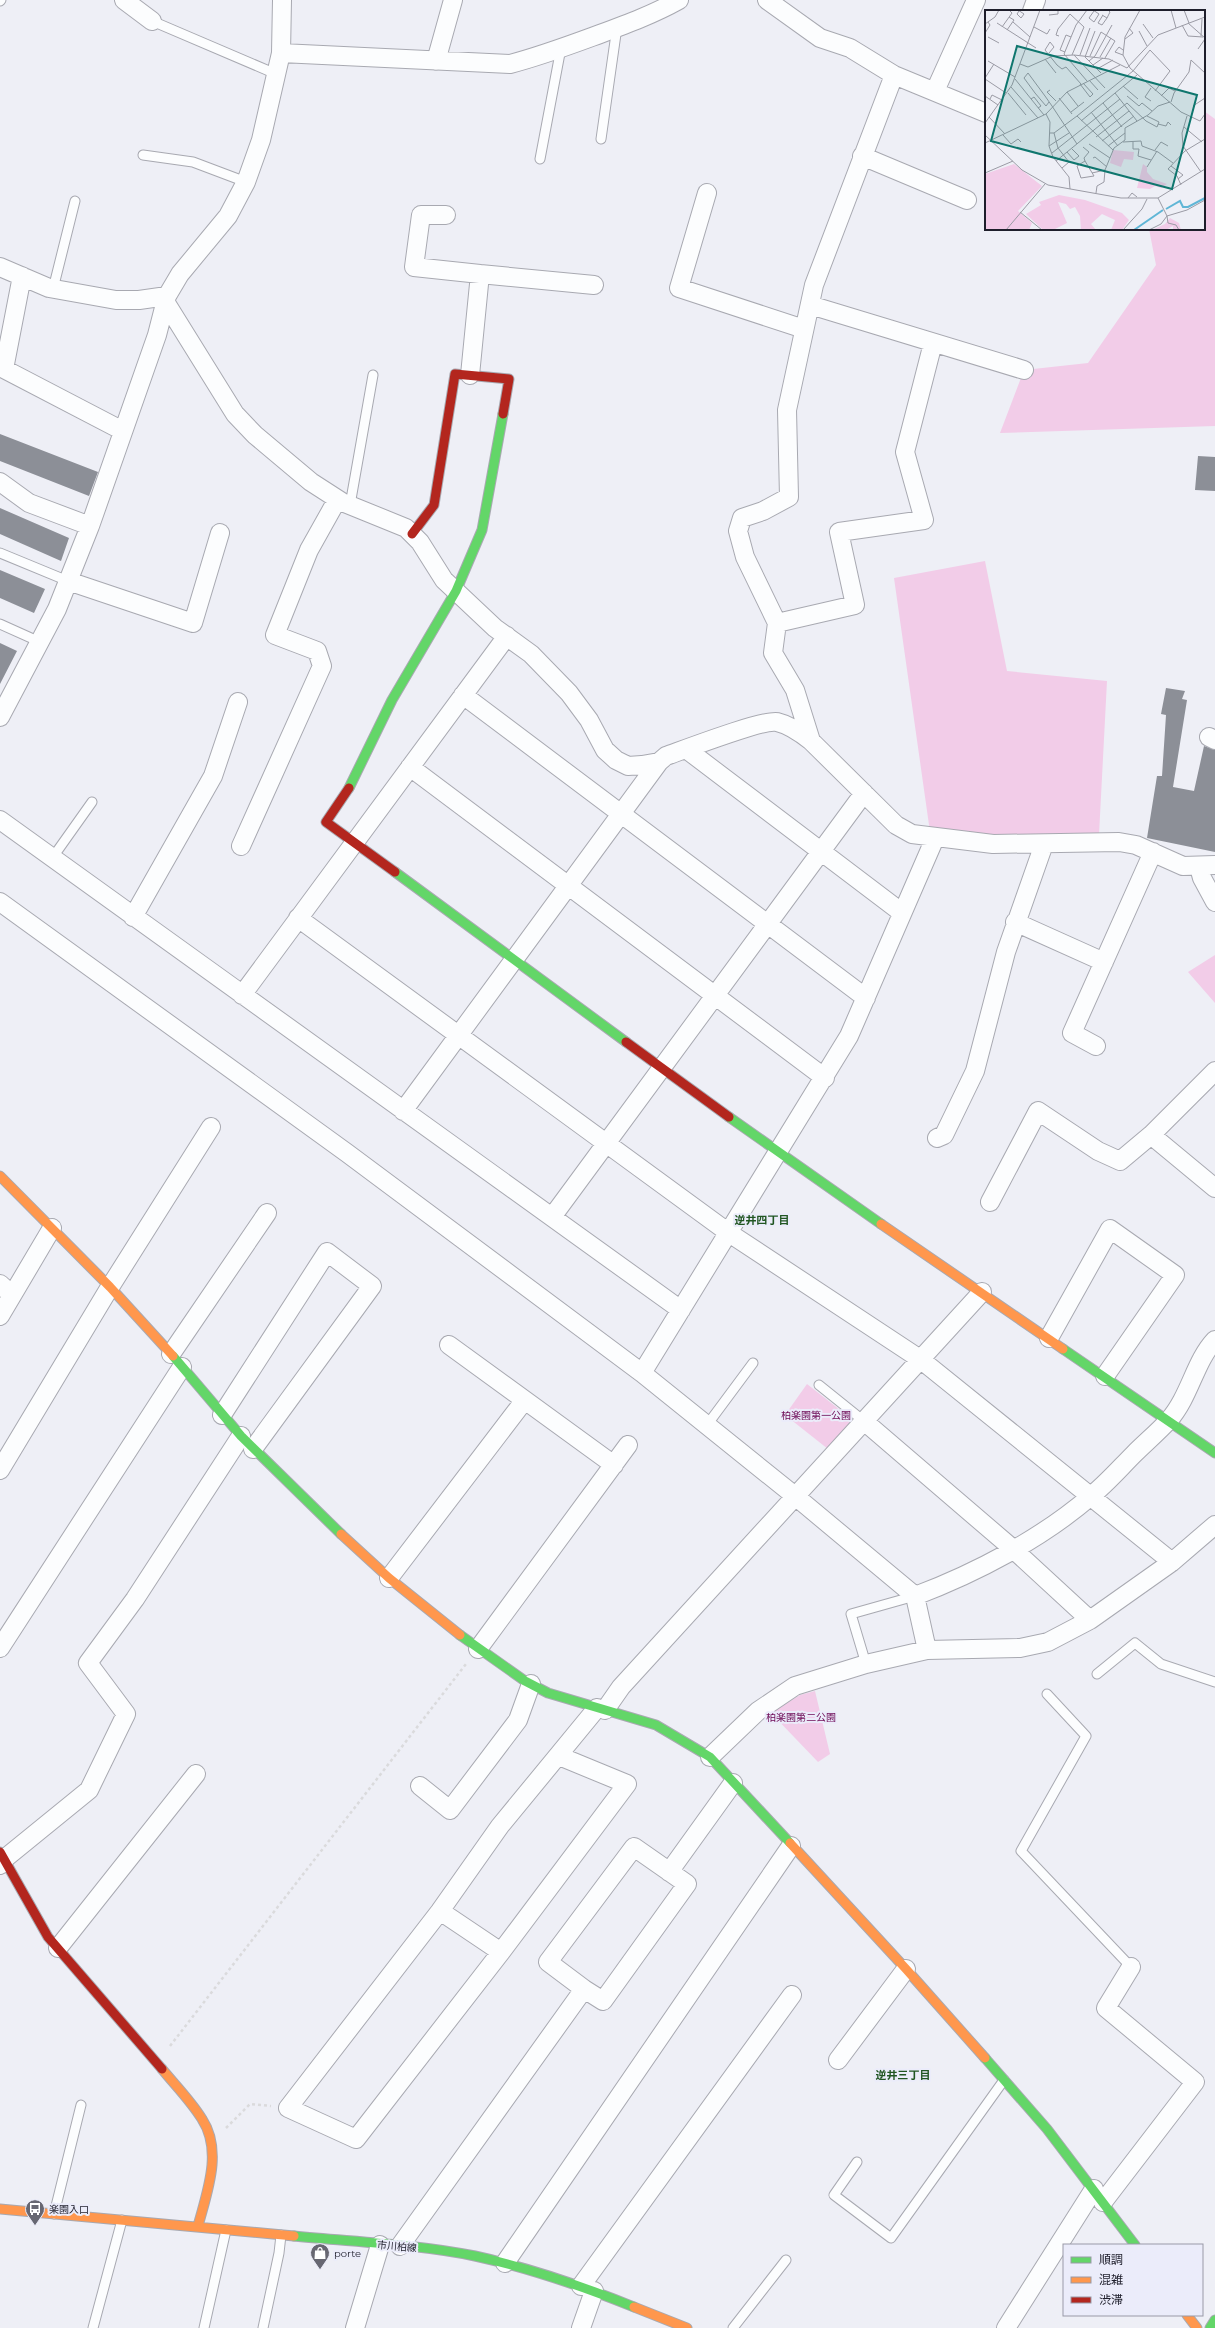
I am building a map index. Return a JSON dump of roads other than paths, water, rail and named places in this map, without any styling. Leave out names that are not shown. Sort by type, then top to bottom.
[{"type":"street","points":[[124,0],[152,21]]},
{"type":"street","points":[[2,710],[58,609],[90,526],[166,299],[180,274],[228,216],[246,182],[261,140],[281,53],[282,0]]},
{"type":"street","points":[[436,61],[453,0]]},
{"type":"street","points":[[281,53],[510,64],[561,48],[661,11],[679,0]]},
{"type":"street","points":[[767,0],[820,38],[850,48],[894,75],[985,113]]},
{"type":"street","points":[[935,91],[976,0]]},
{"type":"street","points":[[1032,10],[1036,0]]},
{"type":"street","points":[[811,742],[795,690],[773,653],[777,623],[745,557],[738,531],[742,518],[763,511],[789,497],[787,410],[814,285],[894,75]]},
{"type":"street","points":[[862,156],[967,200]]},
{"type":"street","points":[[707,194],[679,288],[804,329]]},
{"type":"street","points":[[446,215],[421,215],[414,267],[594,285]]},
{"type":"street","points":[[0,267],[53,289],[116,300],[166,299]]},
{"type":"street","points":[[470,375],[480,274]]},
{"type":"street","points":[[22,276],[4,370],[123,431]]},
{"type":"street","points":[[166,299],[235,414],[255,435],[311,482],[343,503],[406,528],[420,542],[444,580],[507,636],[531,654],[570,693],[586,715],[605,750],[628,766],[659,762]]},
{"type":"street","points":[[810,305],[933,344],[1024,370]]},
{"type":"street","points":[[777,623],[855,605],[839,532],[924,520],[905,452],[933,344]]},
{"type":"street","points":[[412,534],[434,505],[455,374],[509,378],[482,530],[456,591],[392,700],[350,787],[326,822],[778,1154],[1105,1376],[1215,1453]]},
{"type":"street","points":[[0,482],[29,502],[90,526]]},
{"type":"street","points":[[241,846],[322,666],[317,651],[275,635],[309,550],[343,503]]},
{"type":"street","points":[[68,581],[193,623],[220,533]]},
{"type":"street","points":[[242,995],[507,636]]},
{"type":"street","points":[[463,695],[866,998]]},
{"type":"street","points":[[133,917],[213,776],[238,702]]},
{"type":"street","points":[[403,1111],[659,762],[666,756],[738,731],[775,721],[797,730],[896,825],[912,834],[992,844],[1119,842],[1136,845],[1183,866],[1207,866],[1202,878],[1215,902]]},
{"type":"street","points":[[686,749],[821,853],[901,912]]},
{"type":"street","points":[[410,767],[825,1078]]},
{"type":"street","points":[[552,1217],[864,793]]},
{"type":"street","points":[[0,820],[681,1310]]},
{"type":"street","points":[[642,1373],[825,1078],[849,1036],[901,912],[935,838]]},
{"type":"street","points":[[937,1138],[944,1134],[975,1071],[1015,922],[1044,844]]},
{"type":"street","points":[[1096,1046],[1072,1033],[1152,852]]},
{"type":"street","points":[[0,902],[341,1149],[642,1373],[795,1496],[915,1596],[927,1650]]},
{"type":"street","points":[[298,918],[729,1233],[920,1359],[1172,1562]]},
{"type":"street","points":[[1015,922],[1104,962]]},
{"type":"street","points":[[990,1202],[1038,1111],[1098,1151],[1120,1161],[1151,1135],[1215,1071]]},
{"type":"street","points":[[0,1470],[110,1287],[211,1127]]},
{"type":"street","points":[[1151,1135],[1215,1188]]},
{"type":"street","points":[[0,1176],[110,1287],[247,1442],[312,1508],[389,1578],[478,1649],[531,1684],[548,1692],[656,1725],[710,1757],[906,1969],[1047,2129],[1099,2195],[1134,2244]]},
{"type":"street","points":[[0,1648],[267,1213]]},
{"type":"street","points":[[0,1316],[6,1290],[52,1228]]},
{"type":"street","points":[[1049,1338],[1110,1229],[1175,1275],[1105,1376]]},
{"type":"street","points":[[198,2226],[210,2180],[213,2148],[203,2120],[157,2062],[48,1937],[1,1859],[89,1790],[126,1714],[88,1663],[247,1442],[372,1286],[327,1252],[222,1414]]},
{"type":"street","points":[[560,1756],[627,1784],[501,1952],[356,2139],[288,2108],[440,1910],[500,1826],[560,1756],[601,1709],[795,1496],[865,1422],[920,1359],[982,1292]]},
{"type":"street","points":[[915,1596],[952,1583],[1013,1549],[1091,1496],[1169,1420],[1188,1392],[1206,1348],[1215,1340]]},
{"type":"street","points":[[449,1345],[614,1465]]},
{"type":"street","points":[[389,1578],[524,1401]]},
{"type":"street","points":[[865,1422],[1013,1549],[1090,1620]]},
{"type":"street","points":[[478,1649],[628,1445]]},
{"type":"street","points":[[710,1757],[758,1711],[795,1686],[866,1664],[927,1650],[1020,1648],[1048,1642],[1090,1620],[1172,1562],[1215,1525]]},
{"type":"street","points":[[420,1786],[450,1810],[518,1720],[531,1684]]},
{"type":"street","points":[[58,1948],[196,1774]]},
{"type":"street","points":[[669,1872],[733,1783]]},
{"type":"street","points":[[505,2263],[791,1846]]},
{"type":"street","points":[[634,1847],[669,1872],[687,1884],[603,2001],[584,1989],[548,1962],[634,1847]]},
{"type":"street","points":[[440,1910],[501,1952]]},
{"type":"street","points":[[1065,2244],[1099,2195],[1195,2082],[1106,2008],[1131,1967]]},
{"type":"street","points":[[838,2060],[906,1969]]},
{"type":"street","points":[[400,2246],[584,1989]]},
{"type":"street","points":[[581,2328],[588,2288],[792,1995]]},
{"type":"street","name":"市川柏線","points":[[0,2209],[198,2226],[400,2246],[474,2256],[505,2263],[588,2288],[686,2328]]},
{"type":"street","points":[[355,2328],[380,2245]]},
{"type":"street","points":[[1006,2328],[1063,2246]]},
{"type":"street","points":[[1188,2316],[1197,2328]]},
{"type":"street","points":[[1210,2328],[1215,2320]]},
{"type":"lane","points":[[152,21],[276,74]]},
{"type":"lane","points":[[601,139],[617,27]]},
{"type":"lane","points":[[540,158],[561,48]]},
{"type":"lane","points":[[143,155],[193,162],[246,182]]},
{"type":"lane","points":[[53,289],[75,200]]},
{"type":"lane","points":[[343,503],[373,375]]},
{"type":"lane","points":[[0,553],[68,581]]},
{"type":"lane","points":[[0,624],[40,642]]},
{"type":"lane","points":[[53,857],[92,802]]},
{"type":"lane","points":[[707,1425],[753,1363]]},
{"type":"lane","points":[[819,1385],[865,1422]]},
{"type":"lane","points":[[866,1664],[851,1614],[915,1596]]},
{"type":"lane","points":[[1097,1674],[1135,1643],[1161,1664],[1215,1682]]},
{"type":"lane","points":[[1046,1694],[1086,1736],[1021,1851],[1131,1967]]},
{"type":"lane","points":[[857,2162],[834,2195],[891,2238],[1004,2080]]},
{"type":"lane","points":[[54,2214],[81,2105]]},
{"type":"lane","points":[[93,2328],[122,2220]]},
{"type":"lane","points":[[204,2328],[226,2229]]},
{"type":"lane","points":[[263,2328],[279,2253],[281,2235]]},
{"type":"lane","points":[[733,2328],[786,2260]]},
{"type":"place","name":"楽園入口","points":[[35,2226]]},
{"type":"place","name":"porte","points":[[320,2270]]},
{"type":"district","name":"逆井四丁目","points":[[762,1220]]},
{"type":"district","name":"逆井三丁目","points":[[903,2075]]},
{"type":"park label","name":"柏楽園第一公園","points":[[816,1415]]},
{"type":"park label","name":"柏楽園第二公園","points":[[801,1717]]}]
